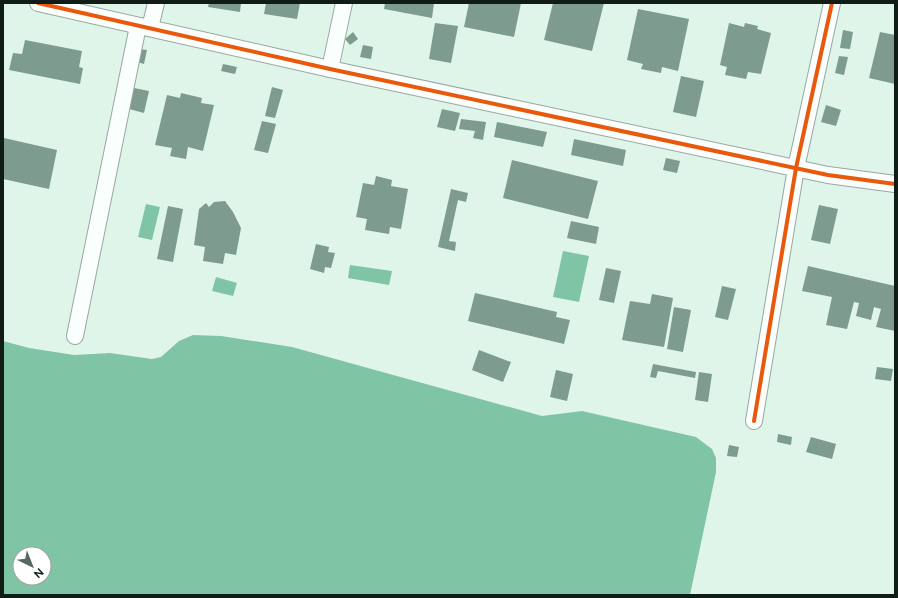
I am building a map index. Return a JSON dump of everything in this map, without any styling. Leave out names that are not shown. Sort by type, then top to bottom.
[{"type":"street","points":[[38,3],[330,69],[828,176],[895,184]]},
{"type":"street","points":[[75,336],[144,27],[156,3]]},
{"type":"street","points":[[330,69],[344,3]]},
{"type":"street","points":[[754,421],[796,168],[832,3]]},
{"type":"shaded area","points":[[146,204],[160,207],[152,240],[138,237]]},
{"type":"shaded area","points":[[563,251],[589,256],[579,302],[553,297]]},
{"type":"shaded area","points":[[350,265],[392,271],[389,285],[348,278]]},
{"type":"shaded area","points":[[216,277],[237,283],[233,296],[212,291]]},
{"type":"shaded area","points":[[193,335],[221,336],[292,347],[542,416],[582,411],[696,437],[712,449],[716,458],[716,472],[690,595],[3,595],[3,341],[29,348],[74,355],[110,353],[152,359],[161,357],[179,341]]},
{"type":"building","points":[[209,3],[241,3],[240,12],[208,7]]},
{"type":"building","points":[[266,3],[300,3],[297,19],[264,14]]},
{"type":"building","points":[[385,3],[434,3],[432,18],[384,9]]},
{"type":"building","points":[[469,3],[521,3],[514,37],[464,27]]},
{"type":"building","points":[[553,3],[604,3],[592,51],[544,40]]},
{"type":"building","points":[[638,9],[689,19],[678,71],[662,67],[661,73],[641,69],[643,64],[627,60]]},
{"type":"building","points":[[435,23],[458,26],[451,63],[429,59]]},
{"type":"building","points":[[729,23],[744,27],[745,23],[758,26],[757,29],[771,33],[761,74],[748,72],[746,79],[725,75],[727,67],[720,65]]},
{"type":"building","points":[[843,30],[853,32],[850,49],[840,48]]},
{"type":"building","points":[[353,32],[358,39],[350,45],[345,39]]},
{"type":"building","points":[[880,32],[895,35],[895,84],[869,78]]},
{"type":"building","points":[[25,40],[82,51],[79,67],[83,68],[80,84],[9,70],[13,53],[22,54]]},
{"type":"building","points":[[363,45],[373,47],[371,59],[360,57]]},
{"type":"building","points":[[140,49],[147,50],[144,64],[137,62]]},
{"type":"building","points":[[839,56],[848,57],[844,75],[835,73]]},
{"type":"building","points":[[223,64],[237,67],[235,74],[221,71]]},
{"type":"building","points":[[681,76],[704,81],[696,117],[673,112]]},
{"type":"building","points":[[272,87],[283,90],[275,118],[265,116]]},
{"type":"building","points":[[134,88],[149,91],[144,113],[129,109]]},
{"type":"building","points":[[181,93],[202,98],[201,103],[214,105],[203,151],[188,147],[186,159],[170,156],[172,148],[155,145],[167,95],[180,98]]},
{"type":"building","points":[[826,105],[841,110],[836,126],[821,122]]},
{"type":"building","points":[[442,109],[460,113],[455,131],[437,127]]},
{"type":"building","points":[[461,119],[486,122],[483,140],[473,138],[475,131],[459,129]]},
{"type":"building","points":[[262,121],[276,124],[268,153],[254,150]]},
{"type":"building","points":[[497,122],[547,132],[543,147],[494,137]]},
{"type":"building","points":[[4,138],[57,150],[49,189],[3,179]]},
{"type":"building","points":[[574,139],[626,150],[623,166],[571,155]]},
{"type":"building","points":[[666,158],[680,161],[677,173],[663,170]]},
{"type":"building","points":[[512,160],[598,181],[588,219],[503,198]]},
{"type":"building","points":[[376,176],[392,180],[391,186],[408,189],[401,229],[390,227],[389,234],[365,230],[367,219],[356,217],[363,183],[374,185]]},
{"type":"building","points":[[451,189],[468,193],[466,202],[458,200],[449,241],[456,242],[455,251],[438,247]]},
{"type":"building","points":[[225,201],[233,212],[241,228],[236,255],[225,253],[223,264],[203,261],[205,247],[194,245],[199,209],[206,203],[209,207],[214,202]]},
{"type":"building","points":[[819,205],[838,209],[830,244],[811,240]]},
{"type":"building","points":[[168,206],[183,209],[173,262],[157,259]]},
{"type":"building","points":[[571,221],[599,227],[596,244],[567,238]]},
{"type":"building","points":[[316,244],[329,247],[328,252],[335,253],[331,268],[325,267],[324,273],[310,269]]},
{"type":"building","points":[[808,266],[895,286],[895,331],[876,327],[881,309],[874,307],[871,320],[856,316],[859,303],[854,302],[847,329],[826,325],[832,297],[802,291]]},
{"type":"building","points":[[606,268],[621,271],[614,303],[599,300]]},
{"type":"building","points":[[722,286],[736,289],[728,320],[715,317]]},
{"type":"building","points":[[475,293],[557,312],[556,317],[570,320],[564,344],[468,321]]},
{"type":"building","points":[[652,294],[673,298],[664,347],[622,340],[630,301],[650,304]]},
{"type":"building","points":[[674,307],[691,310],[683,352],[667,349]]},
{"type":"building","points":[[479,350],[511,362],[503,382],[472,370]]},
{"type":"building","points":[[653,364],[696,372],[695,378],[658,371],[656,378],[650,377]]},
{"type":"building","points":[[877,367],[893,369],[891,381],[875,379]]},
{"type":"building","points":[[556,370],[573,374],[567,401],[550,397]]},
{"type":"building","points":[[699,372],[712,374],[708,402],[695,400]]},
{"type":"building","points":[[778,434],[792,437],[791,445],[777,442]]},
{"type":"building","points":[[811,437],[836,444],[832,459],[806,452]]},
{"type":"building","points":[[729,445],[739,447],[737,457],[727,456]]},
{"type":"cycle path","points":[[38,3],[330,69],[828,175],[895,184]]},
{"type":"cycle path","points":[[754,421],[796,168],[832,3]]}]
